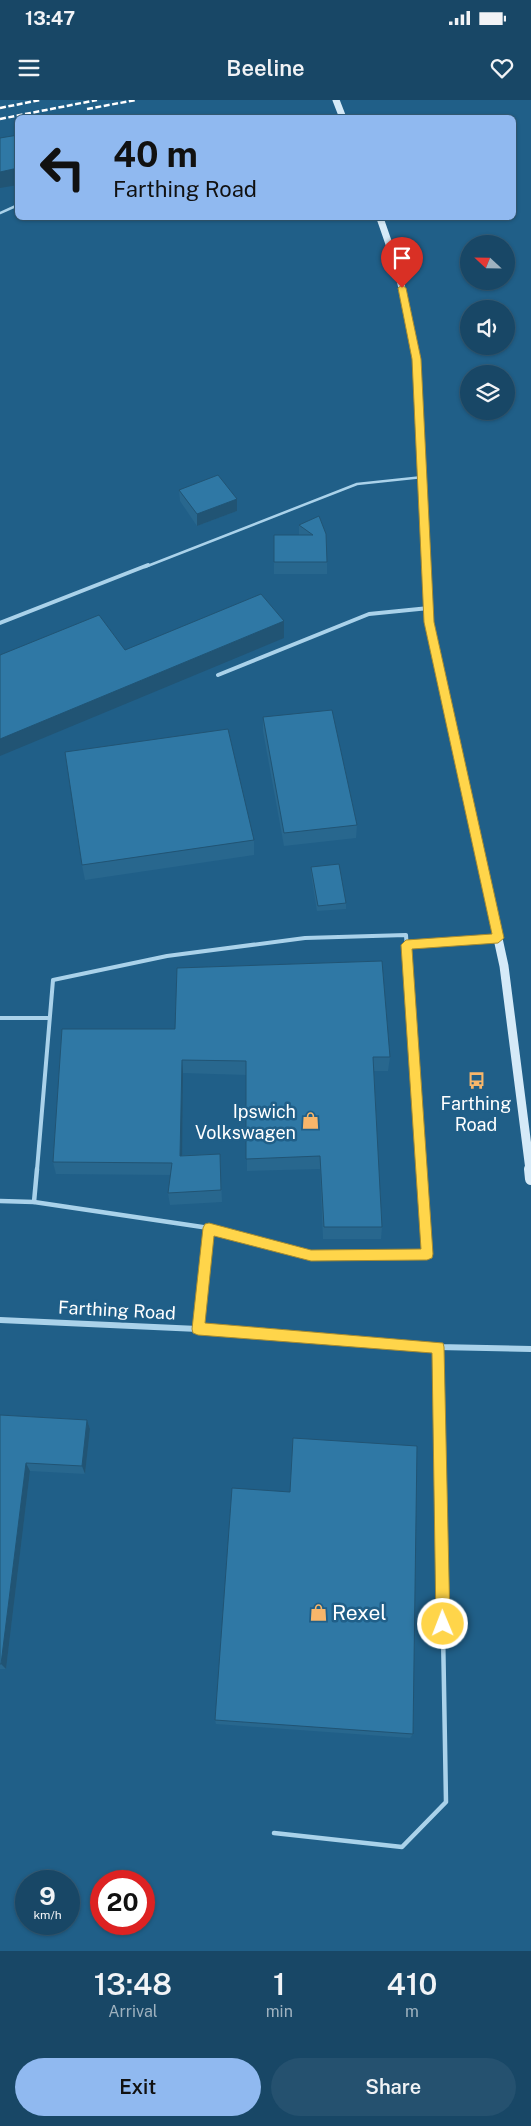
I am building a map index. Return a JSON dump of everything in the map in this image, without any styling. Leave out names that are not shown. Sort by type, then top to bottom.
[{"type":"street","points":[[336,100],[342,115]]},
{"type":"street","points":[[381,220],[398,270],[416,359],[429,622],[504,966],[531,1179]]},
{"type":"street","name":"Farthing Road","points":[[0,1320],[198,1329],[438,1347],[531,1349]]},
{"type":"lane","points":[[0,213],[15,206]]},
{"type":"lane","points":[[0,623],[357,484],[423,477]]},
{"type":"lane","points":[[218,675],[369,614],[428,608]]},
{"type":"lane","points":[[0,1201],[34,1202],[209,1228],[311,1255],[427,1254],[406,935],[305,938],[167,956],[53,980],[34,1202]]},
{"type":"lane","points":[[406,945],[498,938]]},
{"type":"lane","points":[[0,1018],[49,1018]]},
{"type":"lane","points":[[198,1329],[209,1228]]},
{"type":"lane","points":[[274,1834],[402,1847],[446,1802],[438,1347]]},
{"type":"building","points":[[15,136],[15,169],[0,172],[0,138]]},
{"type":"building","points":[[218,475],[237,499],[197,514],[179,490]]},
{"type":"building","points":[[319,516],[326,534],[327,562],[274,562],[274,535],[313,535],[299,525]]},
{"type":"building","points":[[261,594],[284,621],[0,739],[0,655],[99,615],[125,650]]},
{"type":"building","points":[[332,710],[357,825],[284,833],[263,717]]},
{"type":"building","points":[[228,729],[254,840],[82,865],[65,752]]},
{"type":"building","points":[[339,864],[346,903],[318,906],[311,867]]},
{"type":"building","name":"Ipswich Volkswagen","points":[[382,961],[390,1057],[373,1057],[382,1227],[324,1227],[320,1156],[246,1159],[246,1061],[182,1060],[180,1156],[220,1154],[221,1190],[168,1193],[172,1163],[53,1162],[62,1029],[175,1029],[177,968]]},
{"type":"building","points":[[0,1415],[87,1420],[82,1466],[26,1463],[1,1664],[0,1664]]},
{"type":"building","name":"Rexel","points":[[293,1438],[417,1446],[413,1734],[215,1720],[232,1488],[290,1492]]},
{"type":"railway","points":[[0,108],[40,100]]},
{"type":"railway","points":[[20,115],[97,100]]},
{"type":"railway","points":[[87,109],[136,100]]},
{"type":"railway","points":[[0,119],[15,116]]},
{"type":"place","name":"Farthing Road","points":[[476,1080]]},
{"type":"place","name":"Ipswich Volkswagen","points":[[310,1121]]},
{"type":"place","name":"Rexel","points":[[318,1612]]},
{"type":"route","points":[[402,288],[416,359],[429,622],[498,938],[406,945],[427,1254],[311,1255],[209,1228],[198,1329],[438,1347],[443,1624]]}]
